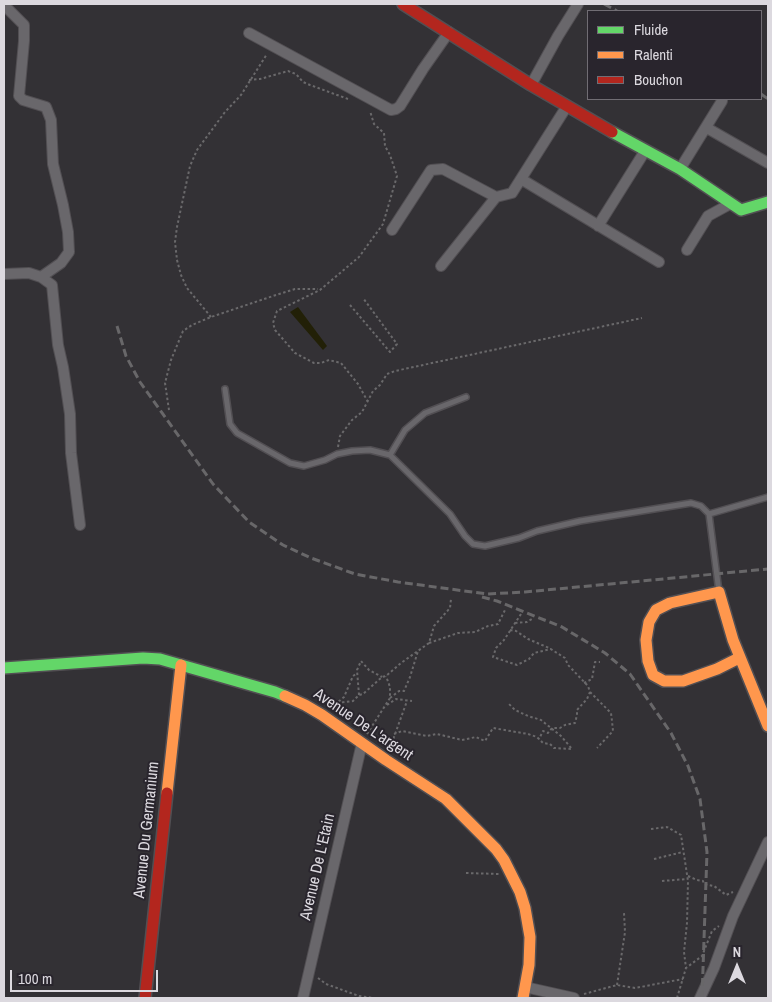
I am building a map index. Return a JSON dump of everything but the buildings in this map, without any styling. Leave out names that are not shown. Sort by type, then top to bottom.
[{"type":"street","points":[[403,4],[531,85],[645,152],[680,170],[741,210],[761,206],[768,202]]},
{"type":"street","points":[[531,85],[578,4]]},
{"type":"street","points":[[4,5],[24,25],[18,96],[23,100],[46,106],[50,120],[53,164],[64,205],[68,232],[69,252],[61,263],[41,277]]},
{"type":"street","points":[[249,33],[391,110],[400,106],[449,32]]},
{"type":"street","points":[[680,170],[722,101]]},
{"type":"street","points":[[441,266],[496,197],[512,193],[567,106]]},
{"type":"street","points":[[706,128],[768,163]]},
{"type":"street","points":[[598,226],[645,152]]},
{"type":"street","points":[[392,230],[431,170],[442,169],[496,197]]},
{"type":"street","points":[[521,179],[659,262]]},
{"type":"street","points":[[687,250],[708,216],[730,204]]},
{"type":"street","points":[[4,274],[29,273],[41,277],[52,285],[58,345],[70,414],[71,452],[80,525]]},
{"type":"street","points":[[740,658],[718,669],[683,681],[664,681],[653,675],[648,661],[646,640],[649,622],[656,610],[670,603],[720,592],[740,658],[767,721]]},
{"type":"street","name":"Avenue De L'argent","points":[[4,668],[143,658],[160,659],[235,679],[305,704],[446,799],[496,849],[512,874],[525,908],[530,937],[529,965],[524,993]]},
{"type":"street","name":"Avenue Du Germanium","points":[[145,998],[181,665]]},
{"type":"street","name":"Avenue De L'Etain","points":[[303,998],[362,743]]},
{"type":"street","points":[[700,998],[714,968],[733,916],[768,842]]},
{"type":"street","points":[[524,993],[573,998]]},
{"type":"lane","points":[[225,389],[230,424],[238,433],[290,463],[304,466],[325,460],[337,454],[370,450],[390,455],[450,514],[473,544],[485,546],[580,521],[691,503],[701,506],[709,514],[720,592]]},
{"type":"lane","points":[[390,455],[405,430],[425,413],[466,397]]},
{"type":"lane","points":[[709,514],[768,497]]},
{"type":"path","points":[[211,317],[187,288],[177,260],[177,226],[190,166],[197,150],[224,112],[240,95],[265,55],[274,47]]},
{"type":"path","points":[[249,80],[288,71],[296,74],[303,82],[348,99]]},
{"type":"path","points":[[368,402],[358,384],[341,363],[329,360],[314,363],[295,353],[275,330],[273,322],[277,311],[320,290],[359,257],[383,224],[397,176],[385,146],[384,133],[374,124],[370,111]]},
{"type":"path","points":[[169,410],[165,383],[171,360],[183,331],[211,317],[296,289],[320,290]]},
{"type":"path","points":[[350,305],[390,352],[397,344],[362,298]]},
{"type":"path","points":[[337,454],[340,436],[352,420],[362,412],[373,391],[380,385],[387,374],[642,318]]},
{"type":"path","points":[[429,643],[434,626],[450,608],[451,599]]},
{"type":"path","points":[[357,673],[353,676],[344,697],[337,703],[353,701],[400,663],[429,643],[458,633],[475,632],[498,624],[505,610]]},
{"type":"path","points":[[521,614],[504,640],[496,648],[493,658],[518,665],[529,659],[534,653],[551,649]]},
{"type":"path","points":[[515,623],[527,622],[532,619]]},
{"type":"path","points":[[510,630],[516,631],[565,658],[568,665],[588,686],[590,692],[610,713],[613,730],[597,748]]},
{"type":"path","points":[[362,743],[390,698],[399,691],[404,691],[418,651]]},
{"type":"path","points":[[359,695],[357,673],[361,661],[368,670],[382,677]]},
{"type":"path","points":[[584,683],[592,679],[595,662],[600,662]]},
{"type":"path","points":[[386,676],[390,687],[390,698]]},
{"type":"path","points":[[539,739],[544,731],[548,732],[552,728],[560,728],[575,723],[577,710],[587,699],[590,692]]},
{"type":"path","points":[[385,706],[396,699],[412,701]]},
{"type":"path","points":[[407,701],[394,734],[402,731],[427,736],[437,734],[462,740],[476,737],[486,741],[493,728],[528,734],[544,743],[550,744],[554,748],[572,748],[541,720],[515,710],[509,704]]},
{"type":"path","points":[[651,829],[667,827],[681,835],[688,877],[684,952],[686,968],[677,998]]},
{"type":"path","points":[[654,859],[684,852]]},
{"type":"path","points":[[466,873],[512,874]]},
{"type":"path","points":[[662,882],[688,877],[703,881],[704,884],[714,886],[726,894],[747,887]]},
{"type":"path","points":[[616,986],[625,932],[624,913]]},
{"type":"path","points":[[686,968],[702,956],[708,943]]},
{"type":"path","points":[[310,971],[326,984],[360,996],[374,998]]},
{"type":"path","points":[[573,998],[616,986],[635,988],[683,979]]},
{"type":"shaded area","points":[[298,307],[327,346],[323,350],[290,312]]},
{"type":"railway","points":[[604,4],[615,10]]},
{"type":"railway","points":[[762,95],[768,99]]},
{"type":"railway","points":[[117,326],[126,356],[140,382],[213,484],[249,522],[283,545],[311,558],[355,574],[487,594],[768,569]]},
{"type":"railway","points":[[482,597],[497,601],[562,627],[605,653],[630,674],[671,733],[688,766],[700,799],[707,852],[702,998]]},
{"type":"traffic: fast","points":[[612,132],[680,169],[741,210],[768,202]]},
{"type":"traffic: fast","points":[[4,668],[143,658],[160,659],[285,696]]},
{"type":"traffic: slow","points":[[739,658],[717,669],[683,681],[664,681],[653,675],[648,661],[646,640],[649,622],[656,610],[670,603],[719,592],[733,640],[768,726]]},
{"type":"traffic: slow","points":[[167,793],[181,665]]},
{"type":"traffic: slow","points":[[285,696],[322,715],[446,799],[496,849],[504,860],[520,892],[525,908],[530,937],[529,965],[523,998]]},
{"type":"traffic: jam","points":[[403,4],[531,85],[612,132]]},
{"type":"traffic: jam","points":[[145,998],[167,793]]}]
